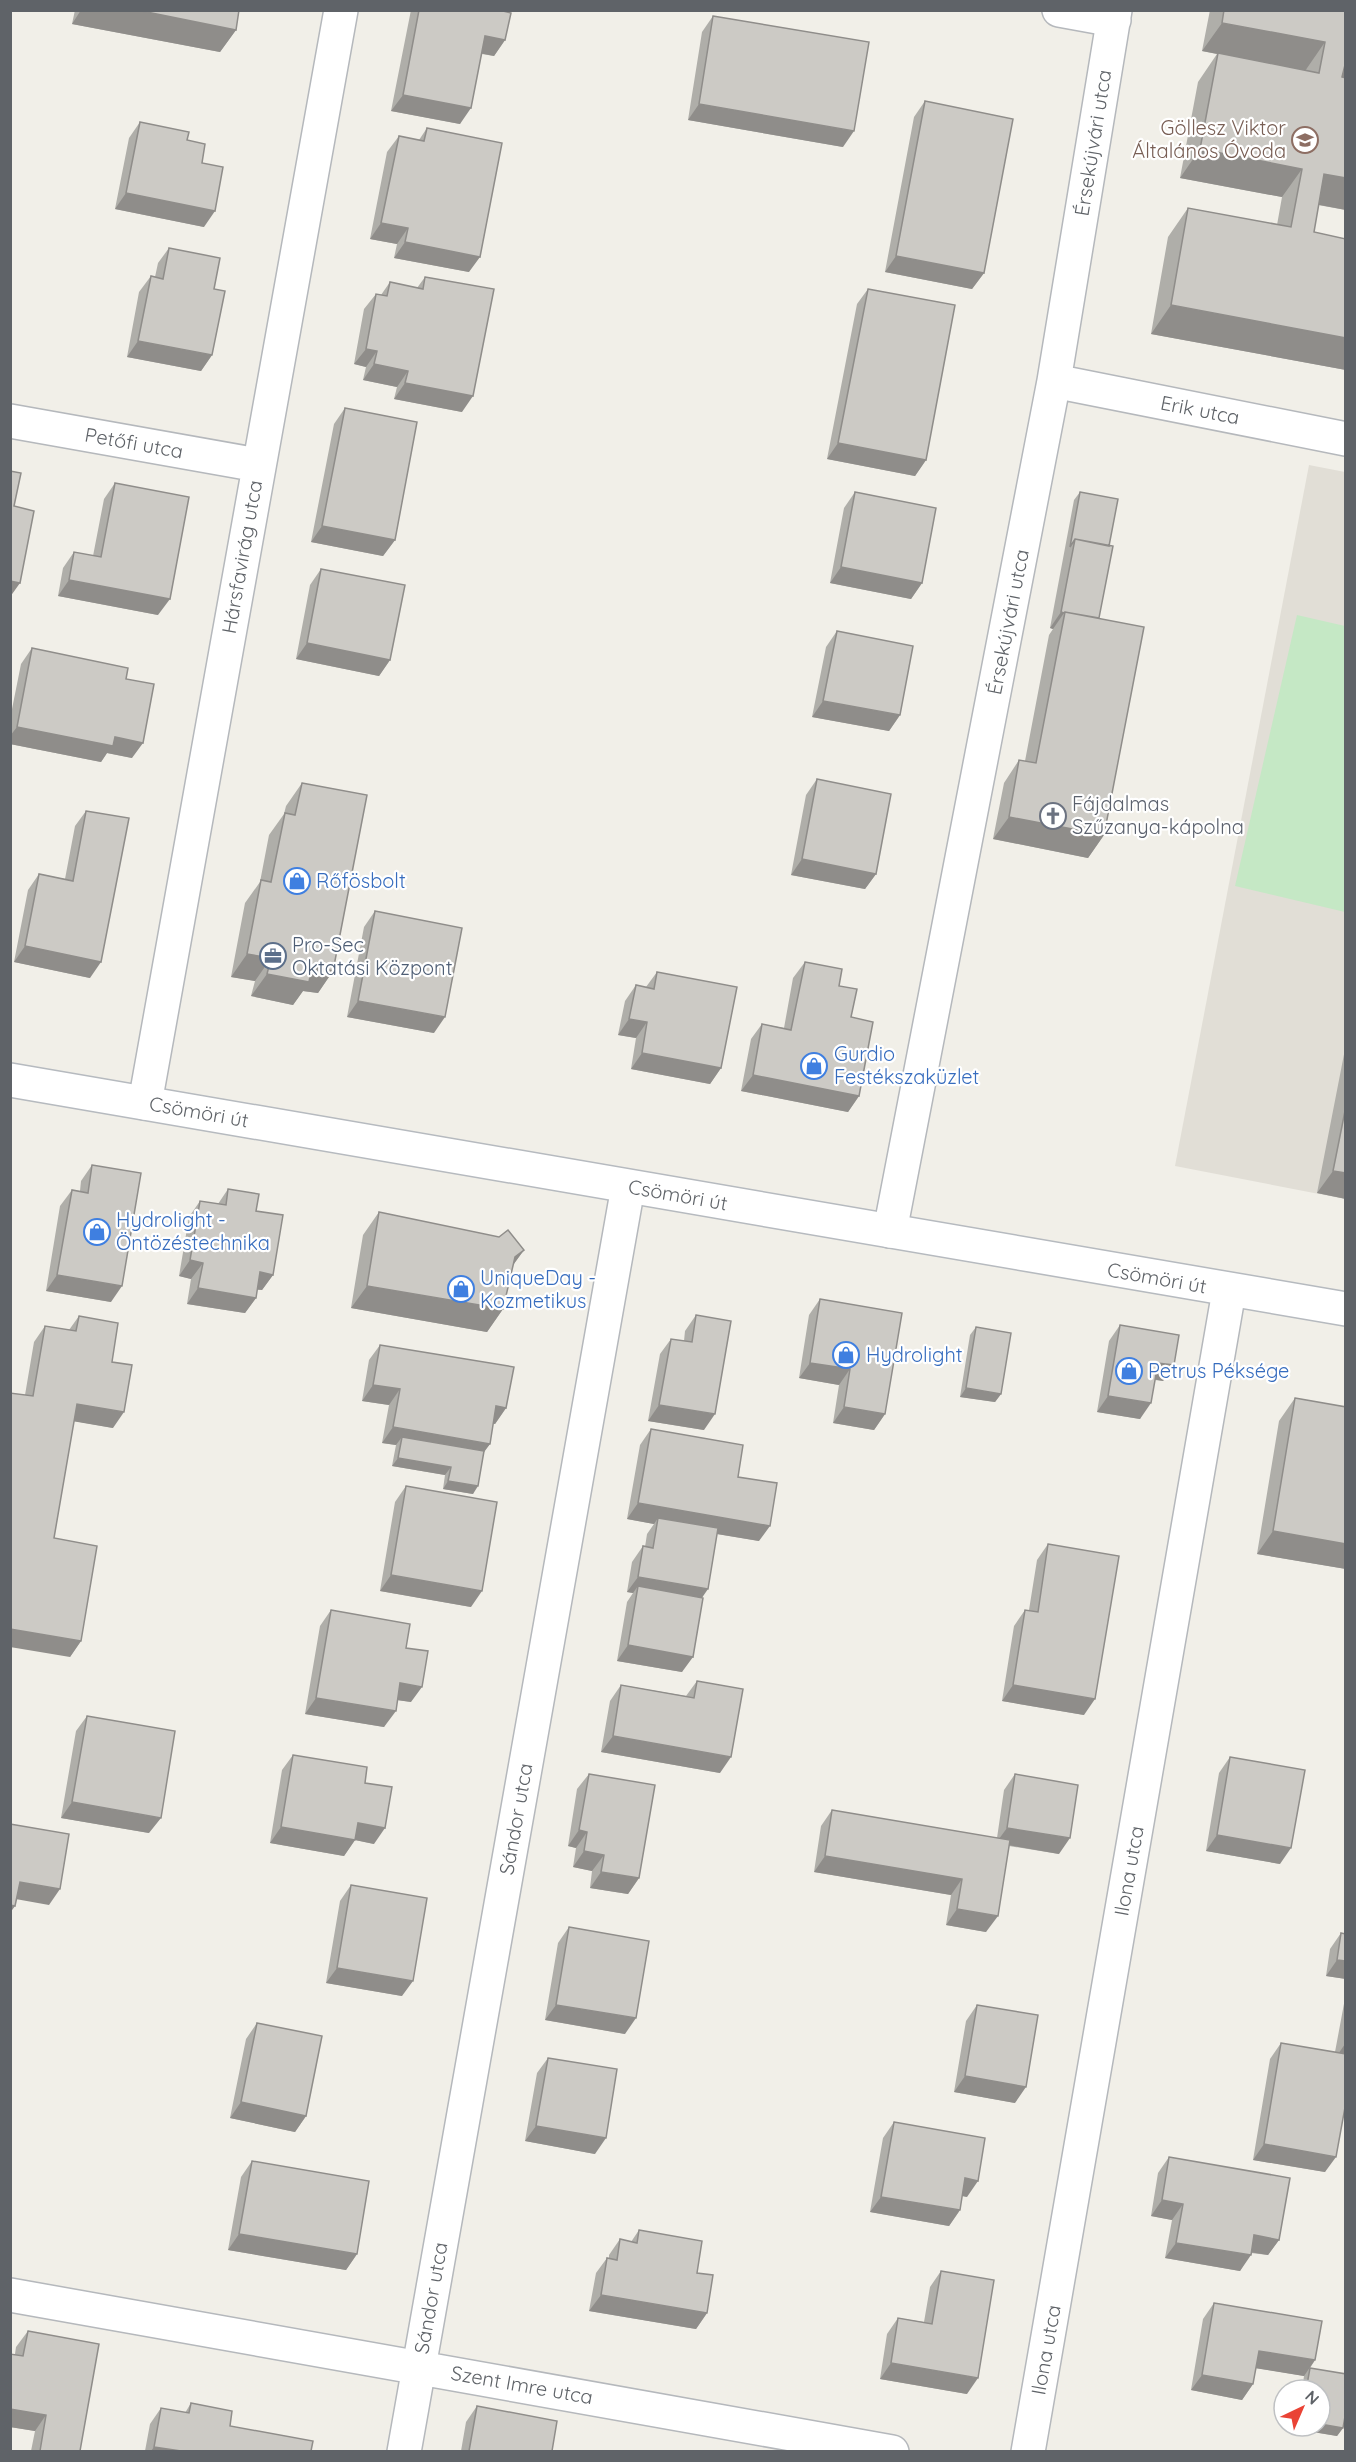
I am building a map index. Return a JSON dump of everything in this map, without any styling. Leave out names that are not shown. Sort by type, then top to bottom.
[{"type":"street","name":"Hársfavirág utca","points":[[145,1103],[341,10]]},
{"type":"street","points":[[1059,10],[1115,15]]},
{"type":"street","name":"Érsekújvári utca","points":[[890,1231],[1054,381],[1115,15]]},
{"type":"street","name":"Erik utca","points":[[1054,381],[1346,439]]},
{"type":"street","name":"Petőfi utca","points":[[10,421],[258,465]]},
{"type":"street","name":"Csömöri út","points":[[10,1080],[1229,1291],[1346,1309]]},
{"type":"street","name":"Sándor utca","points":[[404,2451],[628,1187]]},
{"type":"street","name":"Ilona utca","points":[[1028,2451],[1229,1291]]},
{"type":"street","name":"Szent Imre utca","points":[[10,2295],[892,2451]]},
{"type":"shaded area","points":[[1309,465],[1345,472],[1345,1199],[1175,1166]]},
{"type":"green space","points":[[1297,615],[1345,626],[1345,912],[1235,886]]},
{"type":"building","points":[[137,10],[239,10],[236,30]]},
{"type":"building","points":[[419,10],[499,10],[511,13],[505,40],[485,36],[471,108],[403,95]]},
{"type":"building","points":[[1224,10],[1346,10],[1346,61],[1342,77],[1346,78],[1346,178],[1324,174],[1314,232],[1346,239],[1346,338],[1171,305],[1188,208],[1291,227],[1302,169],[1200,149],[1218,53],[1319,73],[1325,42],[1222,23]]},
{"type":"building","points":[[713,16],[869,42],[854,131],[699,104]]},
{"type":"building","points":[[925,101],[1013,119],[984,273],[896,256]]},
{"type":"building","points":[[140,122],[189,132],[187,140],[205,144],[202,163],[223,167],[215,211],[126,193]]},
{"type":"building","points":[[427,128],[502,143],[480,257],[405,242],[408,228],[381,223],[399,136],[424,141]]},
{"type":"building","points":[[169,248],[220,258],[214,289],[225,291],[212,355],[138,341],[151,276],[163,279]]},
{"type":"building","points":[[425,277],[494,289],[473,396],[405,383],[408,371],[374,364],[377,351],[366,349],[376,294],[387,296],[390,282],[423,289]]},
{"type":"building","points":[[868,289],[955,305],[926,460],[838,443]]},
{"type":"building","points":[[345,408],[417,422],[395,540],[322,526]]},
{"type":"building","points":[[10,471],[21,473],[14,506],[34,511],[20,583],[10,581]]},
{"type":"building","points":[[115,483],[189,497],[170,599],[69,580],[74,552],[101,557]]},
{"type":"building","points":[[855,492],[936,508],[922,583],[841,567]]},
{"type":"building","points":[[1080,492],[1118,499],[1109,546],[1075,539],[1070,547]]},
{"type":"building","points":[[1075,539],[1113,546],[1099,618],[1061,612]]},
{"type":"building","points":[[321,569],[405,585],[390,660],[307,643]]},
{"type":"building","points":[[1065,612],[1144,627],[1104,835],[1009,817],[1019,760],[1036,763]]},
{"type":"building","points":[[837,631],[913,646],[900,715],[823,701]]},
{"type":"building","points":[[32,648],[128,668],[126,679],[154,684],[143,743],[115,737],[113,746],[17,727]]},
{"type":"building","points":[[817,779],[891,794],[876,874],[802,859]]},
{"type":"building","points":[[302,783],[367,795],[333,971],[312,966],[309,982],[267,974],[271,958],[247,954],[261,880],[271,882],[285,813],[295,815]]},
{"type":"building","points":[[86,811],[129,818],[101,962],[25,946],[39,874],[73,881]]},
{"type":"building","points":[[375,911],[462,928],[445,1017],[358,1001]]},
{"type":"building","points":[[805,962],[842,969],[839,986],[857,989],[851,1017],[873,1022],[859,1096],[753,1075],[762,1024],[791,1030]]},
{"type":"building","points":[[657,972],[737,987],[721,1068],[642,1053],[647,1022],[629,1019],[636,985],[654,989]]},
{"type":"building","points":[[1346,1106],[1346,1173],[1333,1171]]},
{"type":"building","points":[[92,1165],[141,1173],[122,1286],[57,1275],[72,1190],[88,1193]]},
{"type":"building","points":[[228,1189],[259,1194],[256,1211],[283,1215],[273,1275],[260,1272],[256,1298],[198,1288],[203,1263],[190,1260],[200,1201],[226,1205]]},
{"type":"building","points":[[379,1212],[499,1237],[508,1230],[524,1250],[515,1257],[503,1309],[367,1286]]},
{"type":"building","points":[[820,1299],[902,1313],[885,1414],[844,1407],[850,1369],[810,1363]]},
{"type":"building","points":[[696,1315],[731,1321],[715,1414],[659,1405],[671,1339],[692,1342]]},
{"type":"building","points":[[79,1316],[118,1323],[112,1362],[132,1365],[124,1412],[77,1404],[54,1538],[97,1546],[81,1641],[10,1629],[10,1393],[33,1396],[45,1326],[76,1331]]},
{"type":"building","points":[[1120,1325],[1179,1335],[1174,1365],[1158,1363],[1151,1403],[1108,1396]]},
{"type":"building","points":[[976,1327],[1011,1333],[1001,1394],[966,1388]]},
{"type":"building","points":[[380,1345],[514,1367],[506,1408],[496,1406],[490,1444],[393,1427],[400,1389],[373,1385]]},
{"type":"building","points":[[1295,1398],[1346,1407],[1346,1544],[1273,1531]]},
{"type":"building","points":[[651,1429],[743,1445],[738,1477],[777,1483],[770,1526],[638,1503]]},
{"type":"building","points":[[402,1437],[484,1451],[478,1486],[448,1481],[451,1467],[398,1458]]},
{"type":"building","points":[[406,1486],[497,1502],[482,1591],[391,1575]]},
{"type":"building","points":[[658,1518],[718,1528],[708,1589],[638,1577],[643,1546],[653,1548]]},
{"type":"building","points":[[1048,1544],[1119,1556],[1095,1699],[1013,1685],[1025,1610],[1038,1612]]},
{"type":"building","points":[[638,1586],[703,1598],[693,1657],[628,1645]]},
{"type":"building","points":[[331,1610],[410,1624],[406,1648],[428,1651],[422,1687],[400,1683],[396,1711],[316,1698]]},
{"type":"building","points":[[697,1681],[743,1689],[731,1757],[613,1736],[621,1685],[694,1698]]},
{"type":"building","points":[[87,1716],[175,1731],[161,1818],[72,1802]]},
{"type":"building","points":[[293,1755],[367,1767],[365,1783],[392,1787],[385,1828],[358,1823],[355,1840],[281,1827]]},
{"type":"building","points":[[1230,1757],[1305,1770],[1291,1848],[1217,1835]]},
{"type":"building","points":[[589,1774],[655,1785],[639,1878],[601,1872],[604,1855],[584,1851],[587,1832],[579,1830]]},
{"type":"building","points":[[1015,1774],[1078,1785],[1070,1838],[1007,1828]]},
{"type":"building","points":[[832,1810],[1010,1840],[998,1916],[957,1909],[962,1879],[825,1856]]},
{"type":"building","points":[[10,1824],[69,1834],[60,1889],[20,1882],[15,1906],[10,1905]]},
{"type":"building","points":[[351,1885],[427,1898],[413,1981],[337,1968]]},
{"type":"building","points":[[569,1927],[649,1941],[636,2018],[556,2005]]},
{"type":"building","points":[[1341,1933],[1346,1934],[1346,1961],[1337,1960]]},
{"type":"building","points":[[977,2005],[1038,2015],[1026,2087],[965,2076]]},
{"type":"building","points":[[257,2023],[322,2036],[306,2116],[241,2102]]},
{"type":"building","points":[[1281,2043],[1346,2054],[1346,2102],[1336,2157],[1264,2144]]},
{"type":"building","points":[[548,2058],[617,2069],[606,2138],[536,2126]]},
{"type":"building","points":[[894,2122],[985,2138],[978,2181],[965,2178],[960,2210],[881,2197]]},
{"type":"building","points":[[1169,2157],[1290,2178],[1279,2240],[1254,2235],[1251,2255],[1176,2243],[1183,2204],[1162,2200]]},
{"type":"building","points":[[252,2161],[369,2181],[357,2254],[239,2234]]},
{"type":"building","points":[[639,2230],[702,2241],[697,2273],[713,2275],[707,2313],[601,2295],[607,2258],[617,2260],[620,2239],[637,2243]]},
{"type":"building","points":[[941,2271],[994,2280],[978,2378],[891,2363],[898,2318],[932,2324]]},
{"type":"building","points":[[1214,2303],[1322,2321],[1315,2360],[1259,2351],[1253,2384],[1202,2375]]},
{"type":"building","points":[[28,2331],[99,2344],[80,2451],[40,2451],[46,2415],[10,2409],[10,2354],[23,2356]]},
{"type":"building","points":[[1310,2368],[1346,2374],[1346,2411],[1343,2428],[1332,2426],[1332,2378],[1308,2378]]},
{"type":"building","points":[[191,2403],[232,2411],[230,2426],[313,2441],[311,2451],[181,2451],[154,2447],[161,2408],[189,2413]]},
{"type":"building","points":[[477,2406],[557,2421],[552,2451],[469,2451]]},
{"type":"place","name":"Göllesz Viktor Általános Óvoda","points":[[1305,140]]},
{"type":"place","name":"Fájdalmas Szűzanya-kápolna","points":[[1053,816]]},
{"type":"place","name":"Rőfösbolt","points":[[297,881]]},
{"type":"place","name":"Pro-Sec Oktatási Központ","points":[[273,956]]},
{"type":"place","name":"Gurdio Festékszaküzlet","points":[[814,1066]]},
{"type":"place","name":"Hydrolight - Öntözéstechnika","points":[[97,1232]]},
{"type":"place","name":"UniqueDay - Kozmetikus","points":[[461,1289]]},
{"type":"place","name":"Hydrolight","points":[[846,1355]]},
{"type":"place","name":"Petrus Péksége","points":[[1129,1371]]}]
